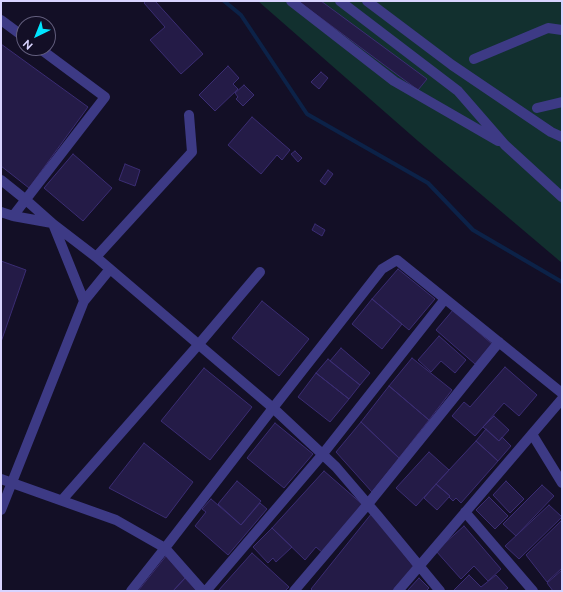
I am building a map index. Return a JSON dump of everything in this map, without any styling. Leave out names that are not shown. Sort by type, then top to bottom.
[{"type":"street","points":[[291,1],[394,81],[505,145]]},
{"type":"street","points":[[340,1],[458,91],[505,145],[562,197]]},
{"type":"street","points":[[367,1],[452,65],[551,132],[562,137]]},
{"type":"street","points":[[1,20],[16,31]]},
{"type":"street","points":[[474,59],[548,28],[562,30]]},
{"type":"street","points":[[13,216],[105,97],[50,56]]},
{"type":"street","points":[[537,108],[562,102]]},
{"type":"street","points":[[96,257],[192,152],[190,115]]},
{"type":"street","points":[[1,180],[96,257],[273,408],[336,467],[440,591]]},
{"type":"street","points":[[1,212],[13,216],[53,223]]},
{"type":"street","points":[[53,223],[84,301]]},
{"type":"street","points":[[131,591],[382,269],[397,260],[562,393]]},
{"type":"street","points":[[1,510],[84,301],[110,269]]},
{"type":"street","points":[[62,500],[260,272]]},
{"type":"street","points":[[1,478],[116,520],[166,548],[205,591],[322,455],[445,299]]},
{"type":"street","points":[[294,591],[368,504],[498,342]]},
{"type":"street","points":[[398,591],[562,399]]},
{"type":"street","points":[[532,434],[562,483]]},
{"type":"street","points":[[465,512],[533,591]]},
{"type":"green space","points":[[258,1],[562,1],[562,263],[418,141]]},
{"type":"building","points":[[146,1],[155,1],[203,54],[181,74],[150,40],[165,27],[144,3]]},
{"type":"building","points":[[298,1],[321,1],[427,79],[418,90]]},
{"type":"building","points":[[1,44],[88,107],[29,188],[1,166]]},
{"type":"building","points":[[228,66],[239,78],[233,84],[238,89],[215,111],[199,95]]},
{"type":"building","points":[[321,72],[328,78],[319,89],[311,82]]},
{"type":"building","points":[[244,85],[254,95],[243,106],[236,99],[238,97],[235,93]]},
{"type":"building","points":[[252,117],[290,150],[282,160],[277,155],[261,174],[228,145]]},
{"type":"building","points":[[295,151],[302,158],[298,162],[291,154]]},
{"type":"building","points":[[73,154],[112,188],[83,221],[44,188]]},
{"type":"building","points":[[125,164],[140,170],[135,186],[119,180]]},
{"type":"building","points":[[328,170],[333,174],[325,185],[320,181]]},
{"type":"building","points":[[315,224],[325,230],[322,236],[312,230]]},
{"type":"building","points":[[1,261],[26,270],[1,342]]},
{"type":"building","points":[[398,269],[435,299],[409,330],[372,299]]},
{"type":"building","points":[[372,299],[402,324],[382,349],[352,324]]},
{"type":"building","points":[[262,301],[309,339],[279,376],[232,338]]},
{"type":"building","points":[[453,310],[492,344],[475,364],[436,330]]},
{"type":"building","points":[[439,336],[466,360],[455,373],[441,361],[431,372],[418,360]]},
{"type":"building","points":[[341,348],[370,373],[360,385],[330,361]]},
{"type":"building","points":[[412,358],[452,390],[429,420],[389,386]]},
{"type":"building","points":[[328,359],[360,385],[349,399],[316,373]]},
{"type":"building","points":[[505,367],[537,395],[519,416],[504,403],[475,436],[452,416],[464,402],[470,407]]},
{"type":"building","points":[[204,368],[252,407],[210,460],[161,421]]},
{"type":"building","points":[[316,373],[349,399],[330,422],[298,397]]},
{"type":"building","points":[[389,386],[429,420],[399,458],[361,422]]},
{"type":"building","points":[[494,416],[509,430],[499,441],[483,427]]},
{"type":"building","points":[[361,422],[399,458],[372,492],[336,452]]},
{"type":"building","points":[[275,423],[313,454],[284,488],[247,458]]},
{"type":"building","points":[[486,429],[499,441],[502,437],[511,446],[498,461],[476,441]]},
{"type":"building","points":[[476,441],[498,461],[461,503],[456,498],[453,501],[449,497],[450,496],[436,484]]},
{"type":"building","points":[[144,443],[193,482],[166,518],[109,488]]},
{"type":"building","points":[[429,452],[449,470],[416,506],[396,488]]},
{"type":"building","points":[[324,471],[362,504],[323,553],[316,547],[305,560],[272,528]]},
{"type":"building","points":[[237,481],[261,501],[241,525],[218,504]]},
{"type":"building","points":[[506,481],[524,499],[510,513],[493,495]]},
{"type":"building","points":[[436,484],[450,496],[437,510],[424,498]]},
{"type":"building","points":[[542,485],[554,496],[516,536],[503,524]]},
{"type":"building","points":[[489,497],[508,516],[495,529],[476,510]]},
{"type":"building","points":[[211,499],[241,525],[260,503],[267,509],[228,555],[195,526],[206,512],[202,509]]},
{"type":"building","points":[[549,505],[562,517],[519,559],[505,546]]},
{"type":"building","points":[[372,513],[414,567],[392,591],[313,591],[311,589]]},
{"type":"building","points":[[562,520],[562,568],[547,582],[526,555]]},
{"type":"building","points":[[464,526],[501,569],[488,581],[474,566],[461,579],[436,551]]},
{"type":"building","points":[[272,528],[292,547],[276,562],[273,558],[268,563],[253,547]]},
{"type":"building","points":[[252,553],[289,587],[285,591],[218,591]]},
{"type":"building","points":[[166,556],[185,578],[173,591],[138,591]]},
{"type":"building","points":[[562,570],[562,591],[553,591],[547,583]]},
{"type":"building","points":[[469,575],[481,587],[496,575],[508,588],[504,591],[453,591]]},
{"type":"building","points":[[185,578],[197,591],[173,591]]},
{"type":"building","points":[[419,578],[429,588],[426,591],[407,591]]},
{"type":"waterway","points":[[224,1],[241,15],[307,114],[428,183],[473,230],[562,282]]}]
